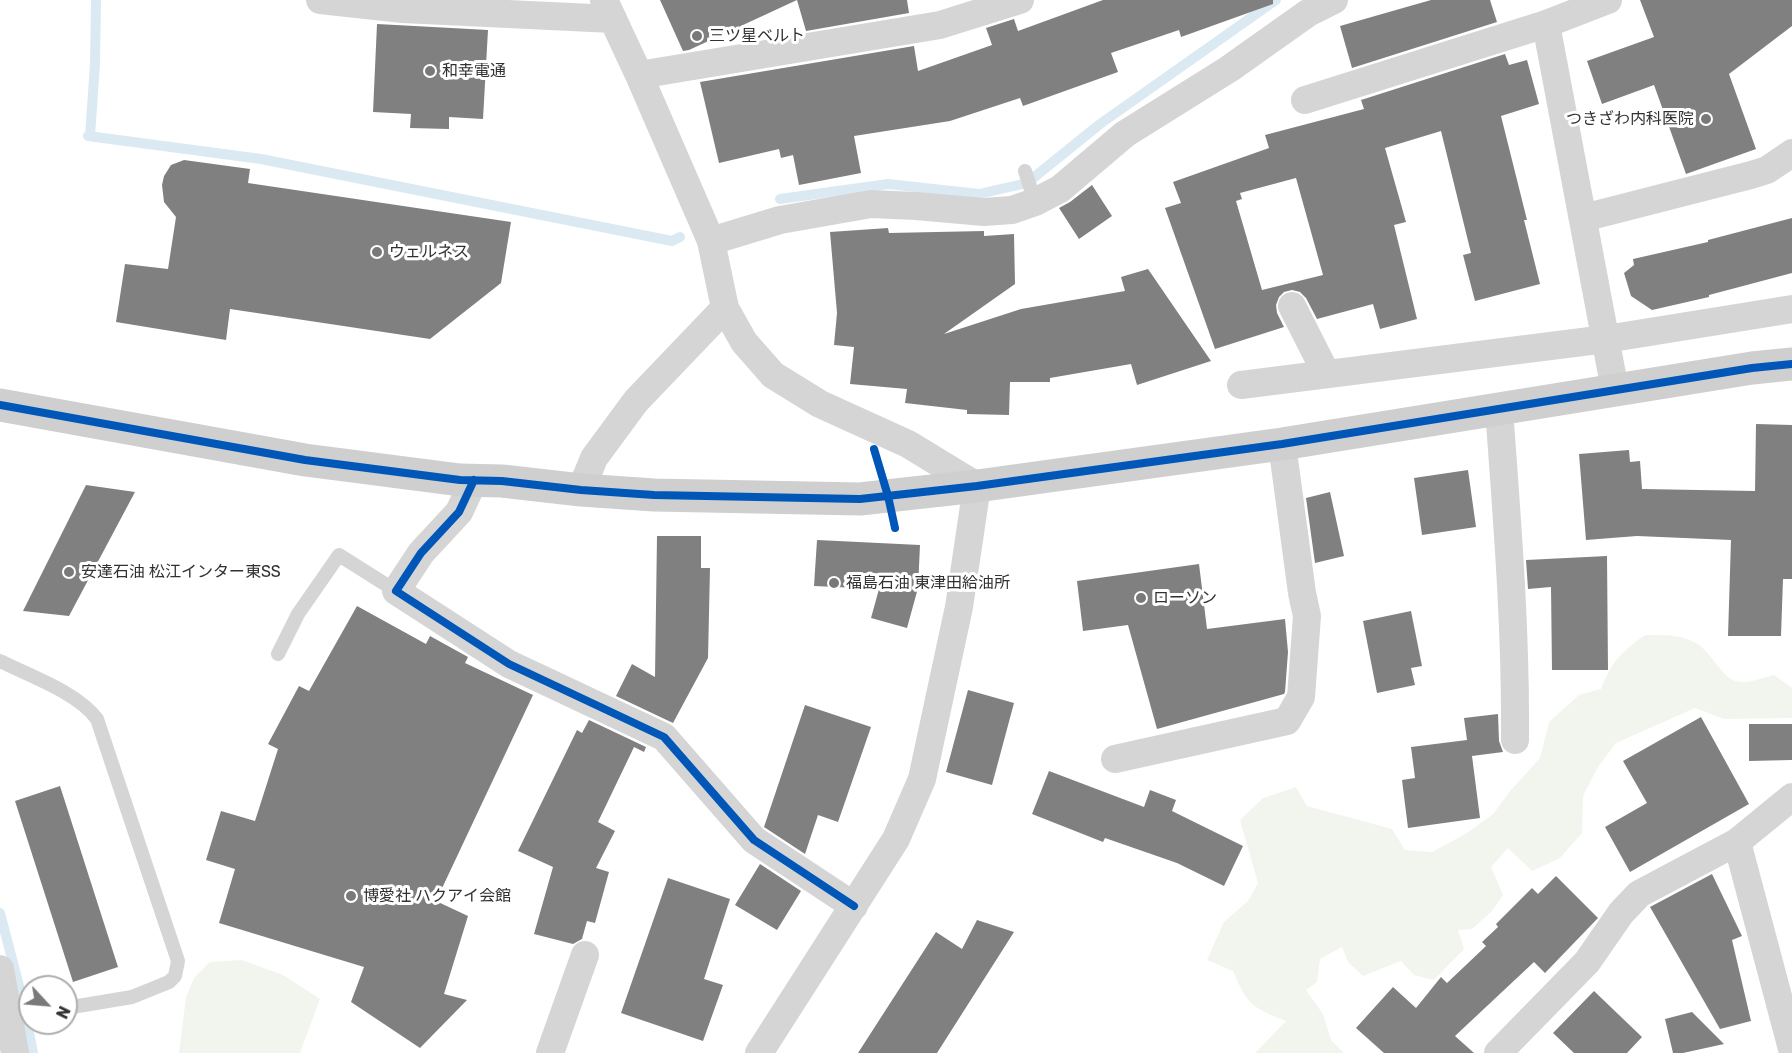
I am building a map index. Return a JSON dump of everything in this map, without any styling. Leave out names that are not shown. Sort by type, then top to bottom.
[{"type":"street","points":[[320,0],[403,9],[608,10],[639,75],[711,241],[725,308],[744,342],[772,375],[820,404],[908,444],[977,486]]},
{"type":"street","points":[[639,75],[940,25],[1020,0]]},
{"type":"street","points":[[711,241],[780,220],[871,204],[984,212],[1012,210],[1033,196],[1060,189],[1125,134],[1229,69],[1308,13],[1334,0]]},
{"type":"street","points":[[1305,100],[1546,24],[1608,0]]},
{"type":"street","points":[[1546,24],[1615,390]]},
{"type":"street","points":[[1583,218],[1751,175],[1767,170],[1792,153]]},
{"type":"street","points":[[1292,306],[1326,373]]},
{"type":"street","points":[[581,490],[594,458],[636,401],[725,308]]},
{"type":"street","points":[[1241,385],[1606,339],[1792,309]]},
{"type":"street","points":[[0,405],[305,460],[460,480],[502,481],[654,495],[860,499],[977,486],[1282,444],[1752,368],[1792,364]]},
{"type":"street","points":[[1499,409],[1509,539],[1515,740]]},
{"type":"street","points":[[1115,759],[1287,721],[1301,697],[1307,616],[1282,444]]},
{"type":"street","points":[[474,480],[459,512],[421,553],[396,591],[509,664],[664,737],[754,840],[854,906]]},
{"type":"street","points":[[759,1053],[896,839],[922,778],[959,608],[977,486]]},
{"type":"street","points":[[1498,1053],[1587,962],[1621,913],[1640,894],[1737,842],[1792,797]]},
{"type":"street","points":[[1737,842],[1792,1049]]},
{"type":"street","points":[[550,1053],[585,955]]},
{"type":"street","points":[[0,969],[18,1006]]},
{"type":"street","points":[[15,1053],[19,1035]]},
{"type":"lane","points":[[1025,171],[1033,196]]},
{"type":"lane","points":[[278,654],[298,614],[339,555],[396,591]]},
{"type":"lane","points":[[0,661],[74,698],[90,709],[97,719],[178,961],[175,976],[169,982],[132,998],[78,1006]]},
{"type":"shaded area","points":[[1645,635],[1665,635],[1696,643],[1708,653],[1728,677],[1734,680],[1749,682],[1774,675],[1792,688],[1792,718],[1724,719],[1695,708],[1616,743],[1598,767],[1583,796],[1582,833],[1560,858],[1532,871],[1508,848],[1491,867],[1503,895],[1492,911],[1472,929],[1458,930],[1464,949],[1434,980],[1414,975],[1401,961],[1363,976],[1348,962],[1342,947],[1320,959],[1317,982],[1306,990],[1323,1014],[1331,1040],[1344,1053],[1255,1053],[1286,1021],[1252,1004],[1233,971],[1207,960],[1224,922],[1248,901],[1258,883],[1240,820],[1263,798],[1296,787],[1307,806],[1392,829],[1405,850],[1432,852],[1467,833],[1493,814],[1540,758],[1549,722],[1579,695],[1601,689],[1618,658]]},
{"type":"shaded area","points":[[242,960],[283,975],[320,999],[300,1053],[179,1053],[186,997],[194,978],[210,962]]},
{"type":"building","name":"三ツ星ベルト","points":[[660,0],[797,0],[683,51]]},
{"type":"building","points":[[797,0],[907,0],[909,13],[806,31]]},
{"type":"building","points":[[1103,0],[1273,0],[1273,4],[1181,37],[1179,30],[1111,53],[1118,72],[1023,106],[1020,98],[950,121],[854,136],[861,173],[799,185],[793,155],[781,158],[779,149],[719,163],[700,82],[914,46],[918,71],[992,45],[986,28],[1014,19],[1018,31]]},
{"type":"building","points":[[1431,0],[1490,0],[1497,22],[1352,68],[1340,26]]},
{"type":"building","points":[[1640,0],[1792,0],[1792,26],[1729,74],[1756,149],[1686,174],[1654,85],[1602,104],[1587,61],[1654,37]]},
{"type":"building","name":"和幸電通","points":[[377,24],[488,30],[483,119],[449,117],[449,129],[410,128],[411,114],[373,112]]},
{"type":"building","points":[[1505,54],[1509,65],[1527,60],[1539,104],[1501,116],[1527,220],[1524,220],[1540,284],[1475,301],[1463,255],[1471,253],[1441,131],[1385,148],[1406,222],[1394,225],[1417,319],[1380,329],[1373,304],[1317,319],[1306,298],[1300,292],[1292,290],[1284,292],[1276,305],[1284,327],[1215,349],[1165,208],[1181,203],[1173,182],[1269,148],[1265,135],[1364,109],[1361,100]],"holes":[[[1296,178],[1323,275],[1262,290],[1236,201],[1242,199],[1240,193]]]},
{"type":"building","name":"ウェルネス","points":[[184,160],[250,169],[248,183],[511,222],[501,283],[430,339],[230,309],[226,340],[116,322],[125,264],[168,269],[176,217],[164,202],[162,185],[164,176],[171,165]]},
{"type":"building","points":[[1092,185],[1112,216],[1079,239],[1059,208]]},
{"type":"building","points":[[1792,218],[1792,273],[1709,295],[1709,297],[1652,310],[1631,296],[1624,273],[1634,265],[1633,259],[1708,242],[1708,240]]},
{"type":"building","points":[[888,228],[889,233],[984,231],[984,236],[1014,234],[1015,284],[944,334],[1021,309],[1125,291],[1121,277],[1148,269],[1211,361],[1137,385],[1131,364],[1050,378],[1050,382],[1010,382],[1009,415],[967,414],[967,410],[905,403],[907,389],[850,384],[854,347],[834,345],[837,313],[830,232]]},
{"type":"building","points":[[1756,424],[1792,425],[1792,579],[1783,579],[1781,636],[1728,636],[1731,540],[1637,536],[1586,540],[1579,454],[1629,450],[1630,462],[1640,461],[1642,489],[1755,491]]},
{"type":"building","points":[[1468,470],[1476,527],[1422,535],[1414,478]]},
{"type":"building","points":[[86,485],[135,492],[69,616],[23,611]]},
{"type":"building","points":[[1330,492],[1344,556],[1315,563],[1306,498]]},
{"type":"building","points":[[657,536],[701,536],[701,568],[710,568],[708,658],[673,723],[616,696],[632,664],[655,677]]},
{"type":"building","points":[[817,540],[920,545],[918,588],[907,628],[871,618],[879,589],[814,586]]},
{"type":"building","points":[[1607,556],[1608,670],[1552,670],[1551,587],[1528,589],[1526,560]]},
{"type":"building","points":[[1199,564],[1207,629],[1285,619],[1288,652],[1285,692],[1157,729],[1128,625],[1083,631],[1077,581]]},
{"type":"building","points":[[357,606],[426,644],[430,636],[468,657],[465,663],[533,695],[436,901],[468,916],[444,994],[467,1000],[420,1048],[351,1002],[364,967],[219,923],[235,869],[206,860],[221,811],[255,821],[278,749],[268,744],[299,686],[309,691]]},
{"type":"building","points":[[1411,611],[1422,666],[1411,668],[1415,685],[1377,693],[1363,621]]},
{"type":"building","points":[[968,690],[1014,703],[992,785],[946,772]]},
{"type":"building","points":[[805,705],[871,727],[838,822],[818,815],[805,854],[764,827]]},
{"type":"building","points":[[1498,714],[1499,741],[1503,752],[1472,756],[1480,818],[1408,828],[1402,780],[1415,778],[1411,747],[1467,740],[1464,718]]},
{"type":"building","points":[[1701,717],[1749,804],[1630,872],[1605,827],[1647,803],[1623,761]]},
{"type":"building","points":[[589,720],[646,747],[644,752],[634,747],[598,822],[615,831],[596,868],[609,872],[595,923],[587,921],[582,939],[573,944],[534,934],[553,867],[518,851],[577,730],[582,733]]},
{"type":"building","points":[[1749,724],[1792,724],[1792,760],[1749,761]]},
{"type":"building","points":[[1049,771],[1144,807],[1150,790],[1176,800],[1172,811],[1243,846],[1224,886],[1177,863],[1105,838],[1103,842],[1032,814]]},
{"type":"building","points":[[60,786],[118,967],[78,980],[78,975],[71,975],[15,801]]},
{"type":"building","points":[[760,864],[801,891],[777,930],[735,905]]},
{"type":"building","points":[[1712,874],[1742,936],[1732,940],[1751,1021],[1720,1029],[1650,907]]},
{"type":"building","points":[[1556,876],[1598,918],[1545,973],[1534,962],[1455,1036],[1474,1053],[1384,1053],[1356,1028],[1393,987],[1416,1008],[1441,977],[1447,983],[1486,946],[1482,942],[1498,927],[1496,924],[1532,888],[1538,894]]},
{"type":"building","points":[[668,878],[730,899],[704,979],[723,985],[703,1041],[621,1013]]},
{"type":"building","points":[[977,920],[1014,932],[937,1053],[858,1053],[936,932],[962,949]]},
{"type":"building","points":[[1594,991],[1642,1037],[1627,1053],[1574,1053],[1553,1033]]},
{"type":"building","points":[[1692,1012],[1724,1044],[1673,1053],[1665,1019]]},
{"type":"waterway","points":[[90,136],[95,64],[96,0]]},
{"type":"waterway","points":[[780,199],[888,184],[979,194],[1027,183],[1100,124],[1276,0]]},
{"type":"waterway","points":[[88,136],[261,159],[672,241],[680,237]]},
{"type":"waterway","points":[[0,913],[23,1001],[33,1053]]},
{"type":"cycle path","points":[[0,405],[305,460],[460,480],[502,481],[654,495],[860,499],[977,486],[1282,444],[1752,368],[1792,364]]},
{"type":"cycle path","points":[[874,449],[895,528]]},
{"type":"cycle path","points":[[474,480],[459,512],[421,553],[396,591],[509,664],[664,737],[754,840],[854,906]]},
{"type":"place","name":"三ツ星ベルト","points":[[697,36]]},
{"type":"place","name":"和幸電通","points":[[430,71]]},
{"type":"place","name":"つきざわ内科医院","points":[[1706,119]]},
{"type":"place","name":"ウェルネス","points":[[377,252]]},
{"type":"place","name":"安達石油 松江インター東SS","points":[[69,572]]},
{"type":"place","name":"福島石油 東津田給油所","points":[[834,583]]},
{"type":"place","name":"ローソン","points":[[1141,598]]},
{"type":"place","name":"博愛社 ハクアイ会館","points":[[351,896]]}]
